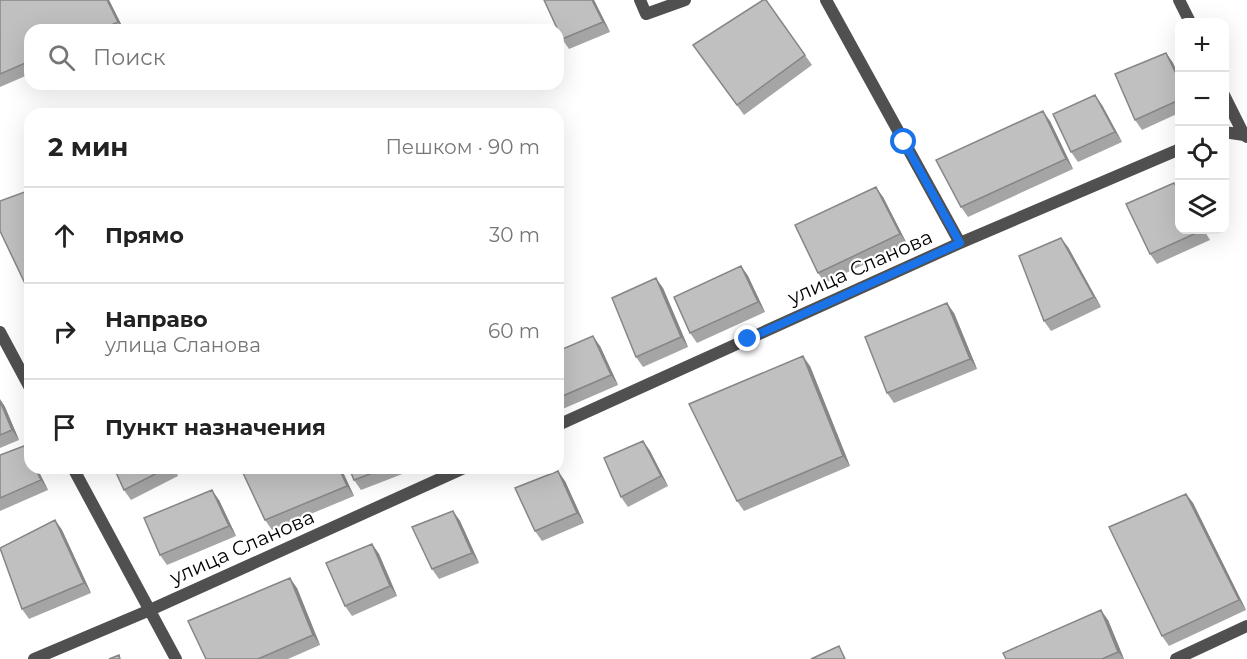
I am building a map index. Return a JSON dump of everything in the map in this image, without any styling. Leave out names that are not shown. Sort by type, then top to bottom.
[{"type":"street","points":[[640,0],[646,14],[685,0]]},
{"type":"street","points":[[826,0],[960,243]]},
{"type":"street","points":[[1179,0],[1188,18]]},
{"type":"street","points":[[1229,105],[1245,136]]},
{"type":"street","points":[[1229,133],[1245,136]]},
{"type":"street","name":"улица Сланова","points":[[564,422],[960,243],[1175,151]]},
{"type":"street","points":[[0,332],[24,377]]},
{"type":"street","points":[[77,474],[176,659]]},
{"type":"street","name":"улица Сланова","points":[[34,659],[150,610],[451,474]]},
{"type":"street","points":[[1176,659],[1247,626]]},
{"type":"building","points":[[0,0],[107,0],[118,22],[114,24],[24,24],[24,64],[0,74]]},
{"type":"building","points":[[544,0],[592,0],[603,22],[564,38],[564,24],[555,24]]},
{"type":"building","points":[[766,0],[805,55],[737,105],[693,45]]},
{"type":"building","points":[[1166,53],[1175,72],[1175,102],[1135,120],[1115,74]]},
{"type":"building","points":[[1095,95],[1115,132],[1071,152],[1053,114]]},
{"type":"building","points":[[1043,111],[1066,159],[961,207],[936,160]]},
{"type":"building","points":[[1174,183],[1175,234],[1194,234],[1150,254],[1126,204]]},
{"type":"building","points":[[876,187],[900,234],[818,273],[795,225]]},
{"type":"building","points":[[24,192],[24,281],[0,231],[0,201]]},
{"type":"building","points":[[1061,238],[1094,297],[1044,321],[1019,256]]},
{"type":"building","points":[[741,266],[758,302],[690,333],[674,297]]},
{"type":"building","points":[[656,278],[681,337],[636,357],[612,298]]},
{"type":"building","points":[[947,303],[970,359],[887,393],[865,337]]},
{"type":"building","points":[[593,336],[611,375],[564,395],[564,348]]},
{"type":"building","points":[[803,356],[843,456],[737,501],[689,404]]},
{"type":"building","points":[[0,401],[12,430],[0,435]]},
{"type":"building","points":[[643,441],[661,476],[621,497],[604,458]]},
{"type":"building","points":[[24,446],[24,474],[38,474],[41,480],[0,498],[0,455]]},
{"type":"building","points":[[117,474],[155,474],[124,490]]},
{"type":"building","points":[[243,474],[342,474],[347,486],[265,520]]},
{"type":"building","points":[[352,474],[370,474],[354,480]]},
{"type":"building","points":[[550,474],[559,474],[577,513],[535,531],[515,488]]},
{"type":"building","points":[[212,490],[229,526],[160,555],[144,518]]},
{"type":"building","points":[[1186,494],[1239,600],[1162,636],[1109,527]]},
{"type":"building","points":[[453,511],[472,553],[432,569],[412,527]]},
{"type":"building","points":[[55,520],[84,583],[22,609],[0,548]]},
{"type":"building","points":[[372,544],[390,586],[345,606],[326,563]]},
{"type":"building","points":[[290,578],[313,635],[258,659],[206,659],[188,621]]},
{"type":"building","points":[[1101,610],[1118,652],[1102,659],[1006,659],[1003,653]]},
{"type":"building","points":[[839,646],[845,659],[811,659]]},
{"type":"route","points":[[748,339],[960,243],[904,142]]}]
